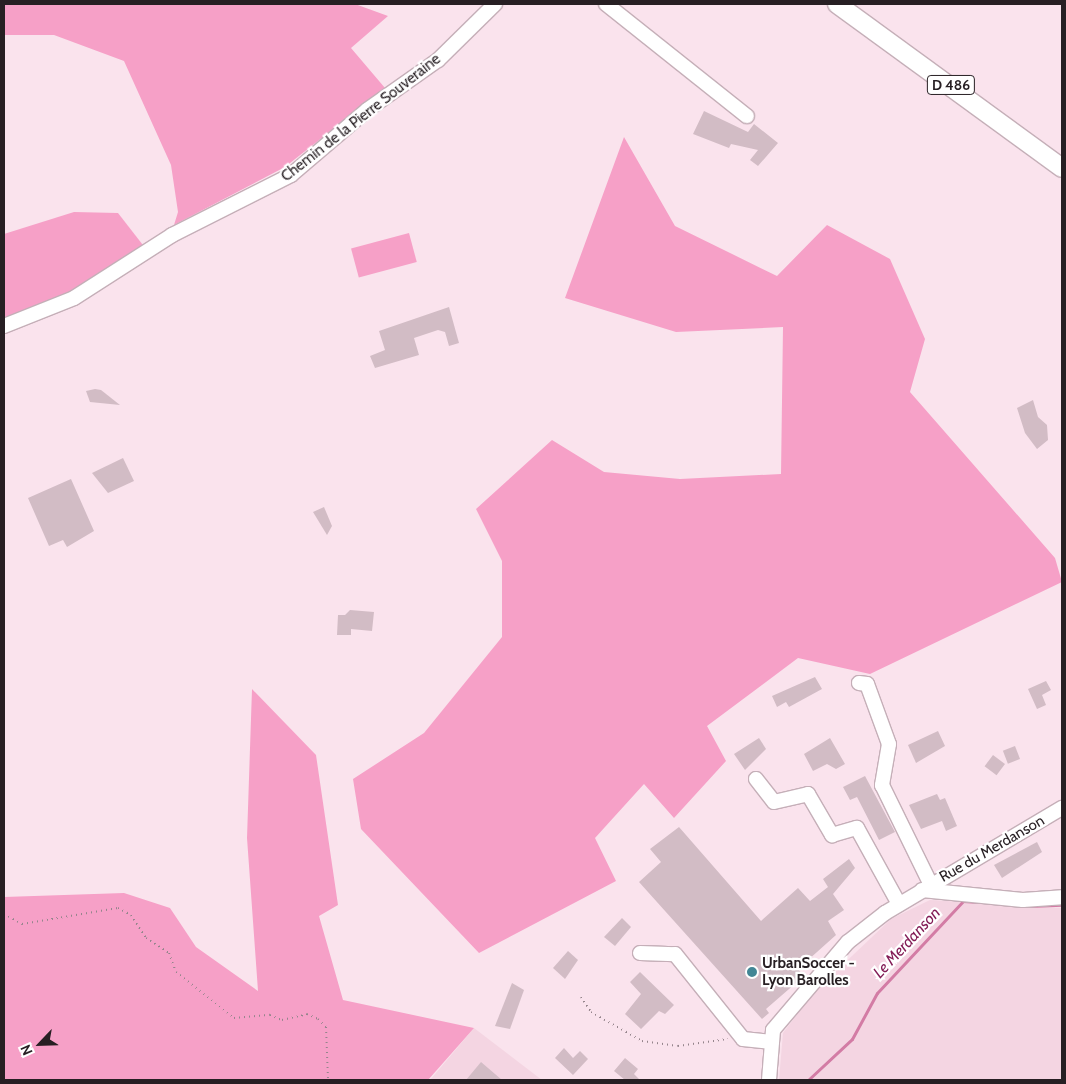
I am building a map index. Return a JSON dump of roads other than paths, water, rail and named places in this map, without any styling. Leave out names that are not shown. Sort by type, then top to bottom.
[{"type":"main road","name":"D 486","points":[[837,4],[1062,168]]},
{"type":"main road","name":"D 486","points":[[848,4],[1062,154]]},
{"type":"street","name":"Chemin de la Pierre Souveraine","points":[[4,326],[74,298],[172,235],[291,175],[367,110],[438,60],[495,4]]},
{"type":"street","points":[[606,4],[747,116]]},
{"type":"street","points":[[859,684],[867,684],[889,744],[882,785],[926,888],[1024,900],[1062,897]]},
{"type":"street","points":[[756,779],[774,802],[808,794],[832,836],[857,828],[899,904]]},
{"type":"street","name":"Rue du Merdanson","points":[[769,1080],[773,1030],[814,977],[848,942],[899,904],[1062,808]]},
{"type":"street","points":[[640,953],[675,954],[743,1039],[772,1042]]},
{"type":"waterway","name":"Le Merdanson","points":[[808,1080],[852,1039],[877,993],[963,901],[979,902]]},
{"type":"waterway","name":"Le Merdanson","points":[[1028,906],[1062,905]]},
{"type":"place","name":"UrbanSoccer - Lyon Barolles","points":[[752,972]]}]
